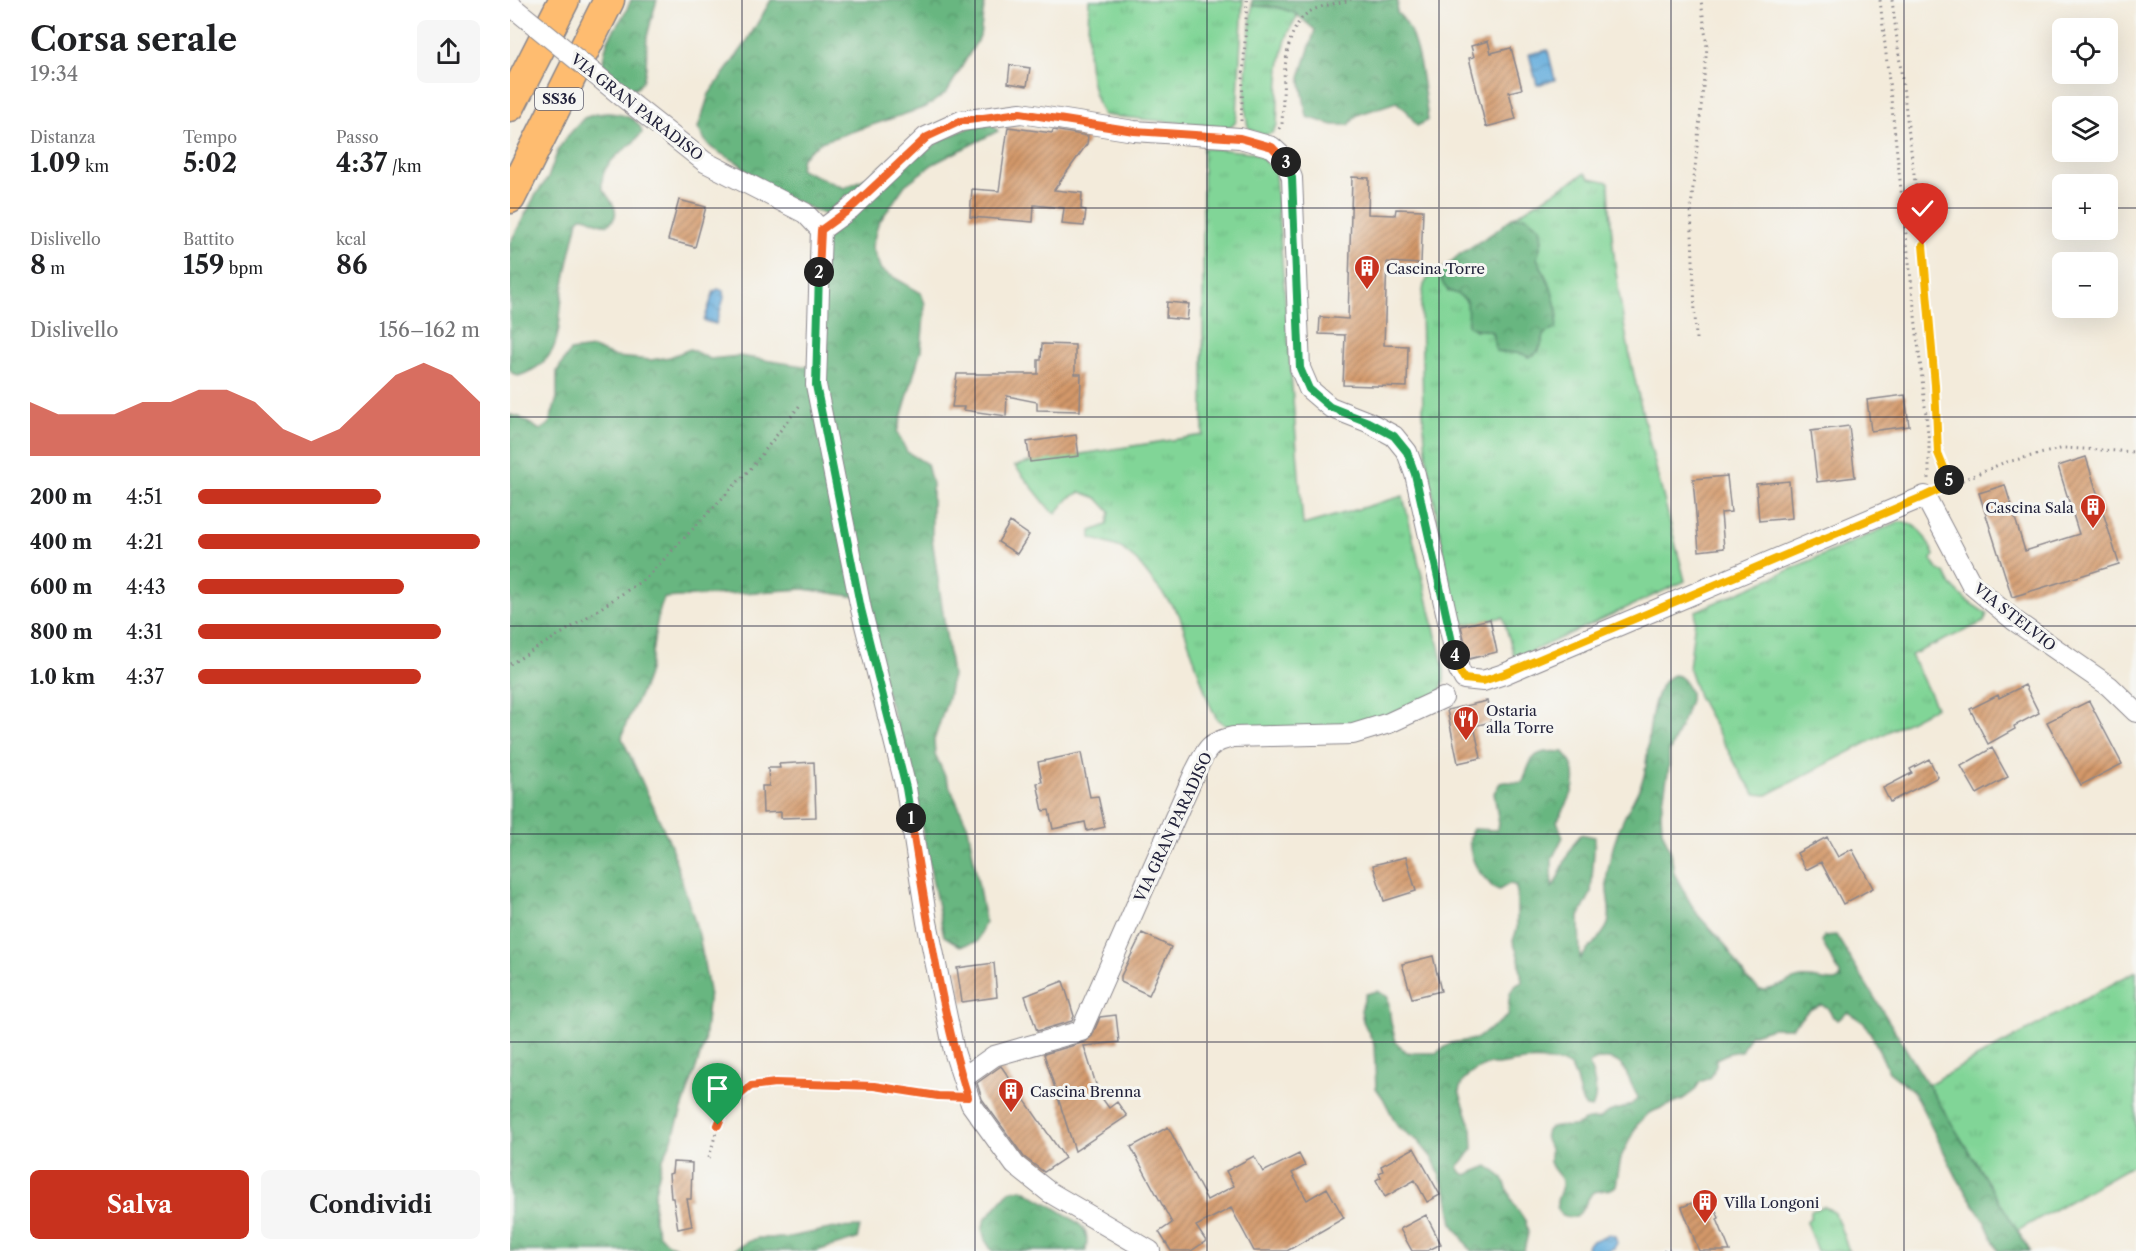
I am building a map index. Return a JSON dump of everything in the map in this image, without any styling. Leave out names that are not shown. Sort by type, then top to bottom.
[{"type":"highway","name":"SS36","points":[[510,106],[564,0]]},
{"type":"highway","name":"SS36","points":[[510,198],[609,0]]},
{"type":"street","name":"VIA GRAN PARADISO","points":[[510,5],[705,162],[805,213],[821,230]]},
{"type":"street","points":[[1150,1251],[1049,1192],[1015,1165],[971,1104],[965,1087],[954,1051],[927,922],[906,788],[861,609],[816,385],[821,230],[850,209],[927,137],[961,121],[1020,113],[1134,131],[1240,138],[1272,147],[1285,159],[1292,178],[1300,368],[1309,389],[1330,407],[1368,422],[1394,436],[1407,452],[1415,474],[1459,670],[1464,679],[1483,681],[1504,674],[1925,496]]},
{"type":"street","name":"VIA STELVIO","points":[[1925,496],[1972,585],[2015,621],[2109,686],[2136,712]]},
{"type":"street","name":"VIA GRAN PARADISO","points":[[965,1087],[994,1056],[1081,1031],[1195,772],[1207,749],[1215,741],[1233,737],[1353,734],[1389,723],[1443,698]]},
{"type":"path","points":[[1240,138],[1247,0]]},
{"type":"path","points":[[1266,145],[1282,124],[1284,73],[1288,47],[1297,26],[1312,10],[1352,0]]},
{"type":"path","points":[[1696,339],[1691,208],[1707,47],[1701,0]]},
{"type":"path","points":[[1880,0],[1929,441],[1929,483],[1925,496]]},
{"type":"path","points":[[1892,0],[1923,245],[1935,385],[1938,453],[1951,484],[1925,496]]},
{"type":"path","points":[[510,664],[569,629],[646,578],[752,467],[816,385]]},
{"type":"path","points":[[1925,496],[2003,463],[2064,448],[2136,452]]},
{"type":"path","points":[[709,1158],[726,1106],[751,1086],[775,1083],[874,1086],[938,1096],[965,1087]]},
{"type":"path","points":[[1664,1251],[1670,1249]]},
{"type":"green space","points":[[631,0],[657,0],[647,37],[645,73],[643,80],[634,90],[624,84],[603,64],[610,36]]},
{"type":"green space","points":[[771,0],[985,0],[980,36],[947,92],[926,107],[821,142],[802,157],[800,169],[844,188],[867,178],[888,162],[924,152],[943,139],[988,120],[998,131],[933,164],[905,185],[878,224],[872,247],[881,270],[921,293],[925,304],[921,350],[897,432],[907,452],[927,464],[932,484],[932,538],[952,675],[948,698],[934,740],[935,754],[968,827],[985,922],[977,942],[960,946],[944,936],[910,771],[858,597],[804,589],[664,598],[660,608],[647,677],[622,738],[670,843],[699,935],[709,991],[704,1044],[672,1139],[662,1161],[654,1196],[654,1221],[658,1233],[666,1242],[683,1251],[510,1251],[510,415],[519,417],[540,430],[549,424],[557,398],[557,371],[570,351],[593,348],[616,357],[651,360],[670,357],[690,349],[710,359],[739,356],[816,368],[828,216],[756,180],[738,163],[709,146],[698,128],[709,94],[746,43]]},
{"type":"green space","points":[[1089,0],[1243,0],[1235,123],[1229,128],[1103,115],[1093,87],[1088,59]]},
{"type":"green space","points":[[1252,0],[1398,0],[1397,13],[1411,32],[1419,62],[1428,120],[1417,126],[1407,111],[1396,102],[1357,115],[1349,125],[1333,125],[1307,117],[1300,77],[1315,30],[1295,13],[1277,7],[1252,6]]},
{"type":"green space","points":[[1252,6],[1277,7],[1295,13],[1297,17],[1290,29],[1282,55],[1277,125],[1272,133],[1263,135],[1249,129],[1246,118],[1245,87]]},
{"type":"green space","points":[[608,113],[634,120],[638,123],[642,133],[613,159],[603,175],[602,188],[616,213],[610,223],[606,224],[584,217],[578,220],[564,284],[557,339],[545,360],[534,369],[518,376],[510,369],[510,243],[535,196],[548,178],[558,150],[565,139],[584,118]]},
{"type":"green space","points":[[1203,148],[1250,152],[1260,156],[1275,173],[1303,525],[1403,496],[1444,669],[1444,680],[1440,693],[1352,731],[1242,731],[1225,725],[1217,719],[1209,703],[1179,614],[1137,561],[1121,548],[1091,538],[1091,531],[1107,525],[1110,512],[1097,498],[1081,492],[1069,498],[1056,513],[1051,511],[1015,466],[1203,435]]},
{"type":"green space","points":[[1585,173],[1590,178],[1609,182],[1612,233],[1626,333],[1647,433],[1685,581],[1515,659],[1503,617],[1457,626],[1427,462],[1423,416],[1421,304],[1424,285],[1428,278],[1442,270],[1440,276],[1448,291],[1461,296],[1468,304],[1474,330],[1492,332],[1496,351],[1523,354],[1539,351],[1545,333],[1552,290],[1537,258],[1542,240],[1525,216],[1512,218]]},
{"type":"green space","points":[[1525,216],[1540,227],[1542,240],[1537,258],[1552,290],[1558,316],[1556,329],[1545,333],[1538,351],[1528,357],[1523,354],[1496,351],[1492,332],[1468,326],[1467,301],[1448,290],[1440,276],[1442,270],[1460,254],[1512,218]]},
{"type":"green space","points":[[1898,522],[1911,524],[1921,532],[1934,555],[1932,560],[1938,570],[1945,573],[1951,585],[1967,601],[1987,614],[1984,622],[1911,655],[1936,707],[1767,795],[1755,794],[1741,774],[1698,696],[1689,669],[1696,611]]},
{"type":"green space","points":[[1673,675],[1684,680],[1690,692],[1690,700],[1669,753],[1669,767],[1661,812],[1662,830],[1671,853],[1674,873],[1691,904],[1726,946],[1746,978],[1760,990],[1771,989],[1801,978],[1840,980],[1840,974],[1822,942],[1824,936],[1836,935],[2030,1251],[1998,1251],[1985,1222],[1957,1178],[1918,1100],[1912,1090],[1889,1072],[1864,1023],[1848,1012],[1838,1020],[1833,1017],[1827,1007],[1821,1005],[1809,1010],[1791,1028],[1772,1028],[1750,1035],[1741,1051],[1716,1059],[1711,1077],[1700,1082],[1694,1091],[1683,1099],[1649,1113],[1637,1125],[1621,1157],[1616,1186],[1593,1192],[1576,1217],[1562,1215],[1558,1209],[1557,1200],[1562,1183],[1550,1162],[1546,1134],[1549,1128],[1574,1126],[1587,1120],[1599,1119],[1611,1111],[1632,1104],[1638,1097],[1623,1067],[1613,1060],[1606,1059],[1589,1064],[1595,1092],[1592,1108],[1586,1107],[1583,1103],[1571,1068],[1561,1063],[1522,1061],[1500,1065],[1489,1064],[1475,1071],[1463,1081],[1459,1091],[1472,1129],[1473,1149],[1458,1167],[1466,1175],[1488,1166],[1503,1178],[1512,1201],[1526,1222],[1528,1233],[1524,1251],[1471,1251],[1453,1224],[1448,1196],[1433,1159],[1418,1141],[1398,1127],[1376,1088],[1374,1044],[1363,1021],[1361,1010],[1366,994],[1377,991],[1388,997],[1396,1042],[1404,1051],[1410,1053],[1436,1053],[1451,1043],[1476,1039],[1508,1016],[1511,992],[1522,982],[1519,958],[1513,941],[1517,929],[1517,892],[1515,885],[1509,884],[1499,890],[1493,888],[1475,864],[1470,849],[1470,838],[1473,829],[1497,830],[1499,824],[1494,793],[1500,783],[1523,782],[1535,756],[1546,752],[1564,752],[1570,761],[1575,778],[1571,795],[1557,821],[1563,837],[1552,859],[1552,888],[1571,848],[1581,834],[1595,837],[1591,893],[1579,917],[1580,959],[1603,934],[1608,924],[1610,913],[1606,882],[1608,868],[1621,825],[1644,778],[1654,704],[1665,681]]},
{"type":"green space","points":[[2136,971],[2136,1163],[2017,1231],[1927,1085]]},
{"type":"green space","points":[[1022,1189],[1078,1223],[1086,1233],[1086,1251],[992,1251],[985,1240],[982,1229],[986,1218],[1010,1191]]},
{"type":"green space","points":[[1824,1206],[1835,1213],[1849,1251],[1817,1251],[1806,1222],[1811,1217],[1811,1211]]},
{"type":"green space","points":[[860,1227],[857,1239],[816,1251],[732,1251],[758,1238],[784,1238],[835,1228]]},
{"type":"water","points":[[1548,50],[1555,80],[1537,85],[1529,54]]},
{"type":"water","points":[[718,289],[723,291],[724,298],[716,324],[704,321],[714,291]]},
{"type":"water","points":[[1609,1234],[1615,1236],[1617,1243],[1614,1248],[1606,1251],[1589,1251],[1587,1246],[1590,1242]]},
{"type":"building","points":[[1488,41],[1491,53],[1511,48],[1522,89],[1509,92],[1516,119],[1486,127],[1469,58],[1474,57],[1471,46]]},
{"type":"building","points":[[1010,65],[1030,68],[1027,86],[1008,83]]},
{"type":"building","points":[[1008,127],[1052,133],[1053,130],[1088,136],[1087,144],[1054,190],[1082,193],[1081,209],[1086,210],[1084,226],[1062,224],[1064,208],[1034,205],[1033,222],[970,217],[972,189],[999,191]]},
{"type":"building","name":"Cascina Torre","points":[[1352,177],[1369,178],[1368,214],[1395,215],[1396,209],[1423,210],[1421,264],[1387,262],[1384,345],[1408,346],[1407,387],[1343,385],[1345,335],[1319,334],[1320,317],[1348,319]]},
{"type":"building","points":[[679,200],[706,207],[695,247],[668,240]]},
{"type":"building","points":[[1167,302],[1189,304],[1187,320],[1166,318]]},
{"type":"building","points":[[1042,344],[1075,345],[1075,374],[1081,374],[1080,411],[1037,410],[1037,402],[1007,396],[1006,416],[963,410],[964,407],[952,407],[957,374],[1038,374],[1038,360],[1041,360]]},
{"type":"building","points":[[1905,395],[1909,426],[1871,431],[1867,400]]},
{"type":"building","points":[[1849,426],[1855,477],[1817,482],[1811,431]]},
{"type":"building","points":[[1076,435],[1079,456],[1030,462],[1027,442]]},
{"type":"building","name":"Cascina Sala","points":[[2086,457],[2119,564],[2012,597],[1979,493],[2005,485],[2025,551],[2079,534],[2058,466]]},
{"type":"building","points":[[1727,476],[1731,512],[1721,513],[1724,548],[1699,551],[1693,479]]},
{"type":"building","points":[[1789,481],[1792,518],[1759,521],[1756,484]]},
{"type":"building","points":[[1010,522],[1029,535],[1017,554],[998,542]]},
{"type":"building","points":[[1490,619],[1497,652],[1469,659],[1461,626]]},
{"type":"building","points":[[2025,685],[2039,713],[2014,726],[2015,729],[1988,744],[1970,709]]},
{"type":"building","name":"Ostaria alla Torre","points":[[1487,701],[1491,722],[1474,726],[1481,758],[1458,763],[1447,710]]},
{"type":"building","points":[[2089,701],[2122,764],[2081,785],[2047,722]]},
{"type":"building","points":[[1992,748],[2008,777],[1977,794],[1961,766]]},
{"type":"building","points":[[1081,753],[1090,797],[1098,796],[1105,827],[1087,831],[1085,822],[1053,829],[1049,810],[1043,811],[1037,783],[1042,782],[1038,762]]},
{"type":"building","points":[[1929,759],[1938,777],[1890,802],[1883,788],[1912,773],[1910,769]]},
{"type":"building","points":[[814,762],[816,817],[781,818],[781,812],[763,813],[762,786],[769,786],[768,768],[780,768],[779,764]]},
{"type":"building","points":[[1827,837],[1838,857],[1852,849],[1873,888],[1843,904],[1821,862],[1806,870],[1797,853]]},
{"type":"building","points":[[1406,857],[1416,891],[1384,901],[1373,865]]},
{"type":"building","points":[[1142,933],[1171,947],[1149,995],[1121,982],[1121,976]]},
{"type":"building","points":[[1433,956],[1441,991],[1412,998],[1402,964]]},
{"type":"building","points":[[994,963],[997,997],[962,1002],[957,968]]},
{"type":"building","points":[[1063,981],[1074,1016],[1072,1021],[1037,1031],[1025,996]]},
{"type":"building","points":[[1116,1015],[1119,1042],[1084,1046],[1099,1094],[1109,1108],[1117,1102],[1127,1116],[1075,1151],[1044,1054],[1085,1042],[1092,1036],[1100,1017]]},
{"type":"building","name":"Cascina Brenna","points":[[1001,1066],[1065,1158],[1044,1172],[1024,1157],[982,1099],[977,1083]]},
{"type":"building","points":[[1168,1127],[1207,1200],[1234,1186],[1226,1171],[1254,1156],[1263,1172],[1299,1154],[1305,1166],[1292,1173],[1307,1200],[1327,1188],[1344,1218],[1287,1251],[1254,1251],[1231,1208],[1196,1226],[1206,1241],[1191,1251],[1171,1251],[1159,1232],[1172,1223],[1131,1147]]},
{"type":"building","points":[[1414,1148],[1440,1195],[1427,1202],[1415,1180],[1385,1197],[1376,1180],[1381,1177],[1379,1173],[1383,1171],[1381,1166]]},
{"type":"building","points":[[673,1162],[692,1163],[691,1199],[687,1199],[692,1226],[678,1229],[673,1198],[671,1198],[669,1174],[672,1173]]},
{"type":"building","name":"Villa Longoni","points":[[1710,1196],[1730,1251],[1699,1251],[1682,1207]]},
{"type":"building","points":[[1426,1215],[1441,1244],[1427,1251],[1412,1251],[1400,1229]]},
{"type":"place","name":"Cascina Torre","points":[[1367,291]]},
{"type":"place","name":"Cascina Sala","points":[[2093,530]]},
{"type":"place","name":"Ostaria alla Torre","points":[[1466,742]]},
{"type":"place","name":"Cascina Brenna","points":[[1011,1114]]},
{"type":"place","name":"Villa Longoni","points":[[1705,1225]]},
{"type":"route","points":[[718,1125],[726,1106],[751,1086],[775,1083],[874,1086],[938,1096],[968,1097],[954,1051],[927,922],[906,788],[861,609],[816,385],[821,230],[850,209],[927,137],[961,121],[1020,113],[1134,131],[1240,138],[1272,147],[1285,159],[1292,178],[1300,368],[1309,389],[1330,407],[1368,422],[1394,436],[1407,452],[1415,474],[1459,670],[1464,679],[1483,681],[1504,674],[1951,484],[1938,453],[1935,385],[1923,245]]}]
